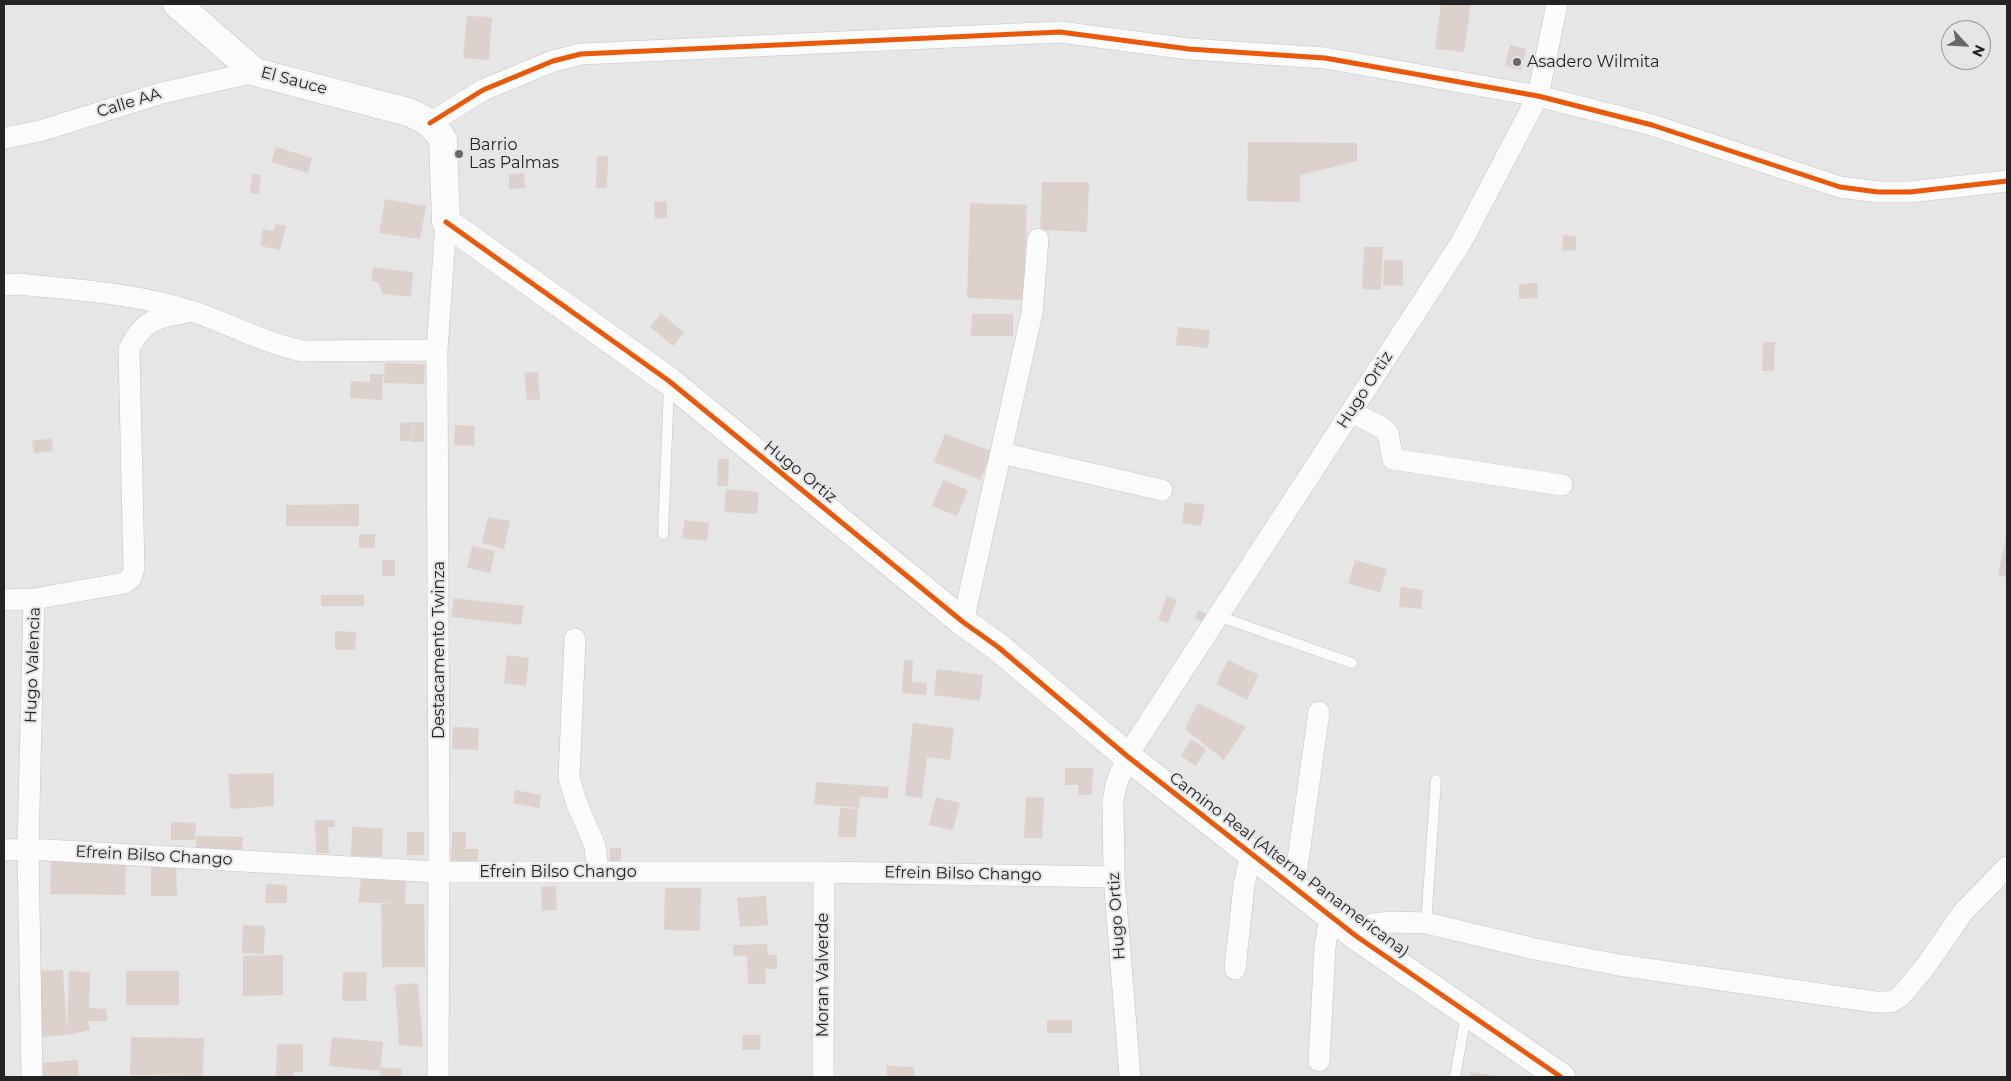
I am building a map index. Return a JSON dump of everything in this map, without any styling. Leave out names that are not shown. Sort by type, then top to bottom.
[{"type":"street","name":"El Sauce","points":[[177,4],[255,72],[408,112],[430,123]]},
{"type":"street","name":"Hugo Ortiz","points":[[1130,1077],[1114,877],[1113,800],[1116,785],[1127,756],[1462,242],[1538,96],[1557,4]]},
{"type":"street","points":[[446,222],[443,140],[439,131],[430,123],[483,90],[553,61],[581,54],[1060,32],[1189,49],[1325,58],[1538,96],[1652,126],[1840,187],[1878,192],[1910,192],[2007,181]]},
{"type":"street","name":"Calle AA","points":[[4,138],[40,131],[162,93],[255,72]]},
{"type":"street","name":"Hugo Ortiz","points":[[446,222],[670,381],[963,622],[998,647],[1127,756]]},
{"type":"street","name":"Destacamento Twinza","points":[[438,1077],[437,350],[446,222]]},
{"type":"street","points":[[963,622],[1032,313],[1038,239]]},
{"type":"street","points":[[4,285],[18,284],[139,298],[191,311],[283,347],[302,352],[437,350]]},
{"type":"street","name":"Hugo Valencia","points":[[32,1077],[28,849],[34,599],[124,582],[131,578],[134,569],[129,349],[137,333],[150,322],[191,311]]},
{"type":"street","points":[[1351,412],[1383,428],[1388,433],[1393,459],[1562,485]]},
{"type":"street","points":[[1001,453],[1162,490]]},
{"type":"street","points":[[4,600],[34,599]]},
{"type":"street","points":[[575,640],[569,778],[577,804],[595,846],[598,872]]},
{"type":"street","points":[[1294,888],[1319,712]]},
{"type":"street","name":"Camino Real (Alterna Panamericana)","points":[[1127,756],[1356,936],[1561,1077]]},
{"type":"street","name":"Efrein Bilso Chango","points":[[4,850],[28,849],[439,872],[824,872],[1114,877]]},
{"type":"street","points":[[1235,969],[1244,885],[1251,853]]},
{"type":"street","points":[[1356,936],[1373,924],[1390,922],[1426,924],[1535,950],[1619,965],[1875,1002],[1891,1002],[1901,996],[1925,968],[1964,911],[2007,867]]},
{"type":"street","name":"Moran Valverde","points":[[823,1077],[824,872]]},
{"type":"street","points":[[1319,1061],[1325,947],[1330,915]]},
{"type":"lane","points":[[663,534],[670,381]]},
{"type":"lane","points":[[1218,616],[1352,663]]},
{"type":"lane","points":[[1426,924],[1436,780]]},
{"type":"lane","points":[[1455,1077],[1466,1011]]},
{"type":"building","points":[[1441,4],[1471,4],[1464,52],[1435,49]]},
{"type":"building","points":[[467,16],[492,17],[489,60],[463,58]]},
{"type":"building","points":[[1510,45],[1526,49],[1521,70],[1505,66]]},
{"type":"building","points":[[1248,142],[1357,143],[1357,161],[1300,175],[1300,202],[1247,201]]},
{"type":"building","points":[[276,147],[312,158],[308,173],[271,162]]},
{"type":"building","points":[[597,156],[608,156],[607,188],[596,188]]},
{"type":"building","points":[[524,173],[525,188],[509,189],[509,174]]},
{"type":"building","points":[[252,174],[261,175],[259,194],[250,193]]},
{"type":"building","points":[[1042,182],[1089,182],[1087,232],[1040,230]]},
{"type":"building","points":[[385,199],[426,206],[420,239],[379,233]]},
{"type":"building","points":[[667,201],[667,218],[655,219],[654,202]]},
{"type":"building","points":[[970,203],[1027,205],[1024,300],[967,298]]},
{"type":"building","points":[[276,224],[286,226],[280,250],[260,246],[263,229],[274,231]]},
{"type":"building","points":[[1563,235],[1576,236],[1576,251],[1562,250]]},
{"type":"building","points":[[1364,247],[1383,247],[1381,290],[1362,289]]},
{"type":"building","points":[[1384,260],[1403,260],[1403,286],[1383,285]]},
{"type":"building","points":[[373,267],[413,272],[411,297],[383,294],[378,282],[371,281]]},
{"type":"building","points":[[1537,283],[1538,298],[1519,299],[1519,284]]},
{"type":"building","points":[[661,313],[684,333],[673,346],[650,327]]},
{"type":"building","points":[[972,314],[1013,314],[1013,336],[971,336]]},
{"type":"building","points":[[1178,327],[1210,330],[1208,348],[1176,345]]},
{"type":"building","points":[[1763,342],[1775,342],[1774,371],[1762,371]]},
{"type":"building","points":[[385,363],[425,364],[424,384],[384,383]]},
{"type":"building","points":[[538,372],[540,399],[527,400],[524,373]]},
{"type":"building","points":[[370,374],[383,374],[382,400],[350,398],[351,381],[370,382]]},
{"type":"building","points":[[412,422],[412,441],[400,441],[400,423]]},
{"type":"building","points":[[413,422],[424,422],[424,442],[412,442]]},
{"type":"building","points":[[455,425],[475,426],[474,446],[454,445]]},
{"type":"building","points":[[945,434],[991,451],[981,480],[934,462]]},
{"type":"building","points":[[52,438],[53,451],[34,453],[32,441]]},
{"type":"building","points":[[718,459],[729,459],[728,486],[717,486]]},
{"type":"building","points":[[943,480],[968,490],[957,516],[932,506]]},
{"type":"building","points":[[726,489],[759,492],[757,514],[724,512]]},
{"type":"building","points":[[1185,502],[1205,505],[1201,526],[1182,523]]},
{"type":"building","points":[[359,504],[359,526],[286,526],[286,505]]},
{"type":"building","points":[[488,517],[510,521],[504,549],[482,543]]},
{"type":"building","points":[[685,520],[709,523],[707,541],[682,538]]},
{"type":"building","points":[[359,534],[375,534],[375,548],[359,548]]},
{"type":"building","points":[[2007,538],[2007,577],[1998,575]]},
{"type":"building","points":[[472,546],[495,551],[490,573],[467,568]]},
{"type":"building","points":[[382,560],[395,560],[395,576],[382,576]]},
{"type":"building","points":[[1355,560],[1387,569],[1380,592],[1348,584]]},
{"type":"building","points":[[1401,587],[1423,590],[1421,609],[1399,607]]},
{"type":"building","points":[[321,595],[364,595],[364,606],[321,606]]},
{"type":"building","points":[[1167,596],[1177,600],[1168,623],[1158,620]]},
{"type":"building","points":[[454,598],[524,606],[521,625],[451,617]]},
{"type":"building","points":[[1198,610],[1209,615],[1205,623],[1195,618]]},
{"type":"building","points":[[335,631],[356,632],[355,650],[335,650]]},
{"type":"building","points":[[507,655],[529,658],[526,686],[504,683]]},
{"type":"building","points":[[904,660],[913,660],[912,682],[927,683],[926,695],[902,693]]},
{"type":"building","points":[[1228,660],[1259,675],[1247,700],[1216,684]]},
{"type":"building","points":[[937,669],[983,675],[980,701],[934,695]]},
{"type":"building","points":[[1198,703],[1246,727],[1224,760],[1185,729]]},
{"type":"building","points":[[913,723],[954,728],[950,760],[927,757],[922,798],[905,796]]},
{"type":"building","points":[[453,727],[479,728],[478,750],[452,749]]},
{"type":"building","points":[[1191,739],[1206,750],[1196,766],[1181,756]]},
{"type":"building","points":[[1065,768],[1093,768],[1092,795],[1078,795],[1078,785],[1065,785]]},
{"type":"building","points":[[274,773],[274,806],[234,809],[230,807],[228,774]]},
{"type":"building","points":[[816,782],[889,787],[888,799],[860,796],[859,808],[814,804]]},
{"type":"building","points":[[515,790],[541,795],[539,808],[513,803]]},
{"type":"building","points":[[936,797],[960,803],[953,830],[929,825]]},
{"type":"building","points":[[1026,797],[1044,798],[1042,838],[1024,838]]},
{"type":"building","points":[[840,808],[858,809],[856,837],[838,837]]},
{"type":"building","points":[[315,820],[335,820],[335,827],[328,827],[329,853],[316,853]]},
{"type":"building","points":[[171,822],[196,823],[195,840],[171,840]]},
{"type":"building","points":[[352,827],[383,828],[382,857],[351,856]]},
{"type":"building","points":[[407,832],[424,832],[424,855],[407,855]]},
{"type":"building","points":[[452,832],[466,832],[466,849],[478,849],[478,861],[451,861]]},
{"type":"building","points":[[196,836],[243,837],[242,854],[196,853]]},
{"type":"building","points":[[610,848],[621,848],[621,862],[610,863]]},
{"type":"building","points":[[176,859],[177,896],[151,896],[151,860]]},
{"type":"building","points":[[51,860],[126,861],[125,895],[50,894]]},
{"type":"building","points":[[362,873],[406,878],[405,904],[424,904],[425,967],[382,967],[381,904],[396,904],[358,902]]},
{"type":"building","points":[[266,884],[287,885],[287,903],[265,903]]},
{"type":"building","points":[[556,886],[557,910],[542,911],[541,887]]},
{"type":"building","points":[[665,888],[701,888],[700,931],[664,930]]},
{"type":"building","points":[[766,896],[768,925],[740,927],[737,898]]},
{"type":"building","points":[[243,925],[265,926],[264,954],[242,953]]},
{"type":"building","points":[[767,944],[768,955],[777,955],[777,969],[765,969],[766,984],[748,984],[747,956],[762,955],[733,956],[733,945]]},
{"type":"building","points":[[283,955],[283,995],[243,996],[243,956]]},
{"type":"building","points":[[63,970],[67,1032],[69,971],[90,972],[89,1008],[107,1009],[107,1021],[88,1021],[90,1030],[67,1035],[41,1037],[37,971]]},
{"type":"building","points":[[126,971],[179,971],[179,1005],[126,1005]]},
{"type":"building","points":[[343,972],[367,972],[366,1001],[342,1001]]},
{"type":"building","points":[[418,983],[423,1047],[399,1045],[395,985]]},
{"type":"building","points":[[1047,1020],[1072,1020],[1072,1033],[1047,1033]]},
{"type":"building","points":[[743,1035],[761,1035],[760,1050],[742,1050]]},
{"type":"building","points":[[131,1037],[204,1038],[203,1076],[130,1075]]},
{"type":"building","points":[[332,1037],[383,1042],[380,1071],[329,1066]]},
{"type":"building","points":[[277,1044],[303,1044],[303,1072],[294,1072],[294,1077],[276,1077]]},
{"type":"building","points":[[78,1060],[79,1077],[42,1077],[41,1063]]},
{"type":"building","points":[[887,1066],[914,1067],[914,1077],[887,1077]]},
{"type":"building","points":[[381,1067],[402,1069],[401,1077],[380,1077]]},
{"type":"building","points":[[1471,1072],[1498,1076],[1498,1077],[1470,1077]]},
{"type":"cycle path","points":[[430,123],[483,90],[553,61],[581,54],[1060,32],[1189,49],[1325,58],[1538,96],[1652,125],[1840,187],[1878,192],[1910,192],[2007,181]]},
{"type":"cycle path","points":[[446,222],[669,381],[963,622],[998,647],[1127,756],[1356,936],[1561,1077]]},
{"type":"place","name":"Asadero Wilmita","points":[[1517,62]]},
{"type":"place","name":"Barrio Las Palmas","points":[[459,154]]}]
